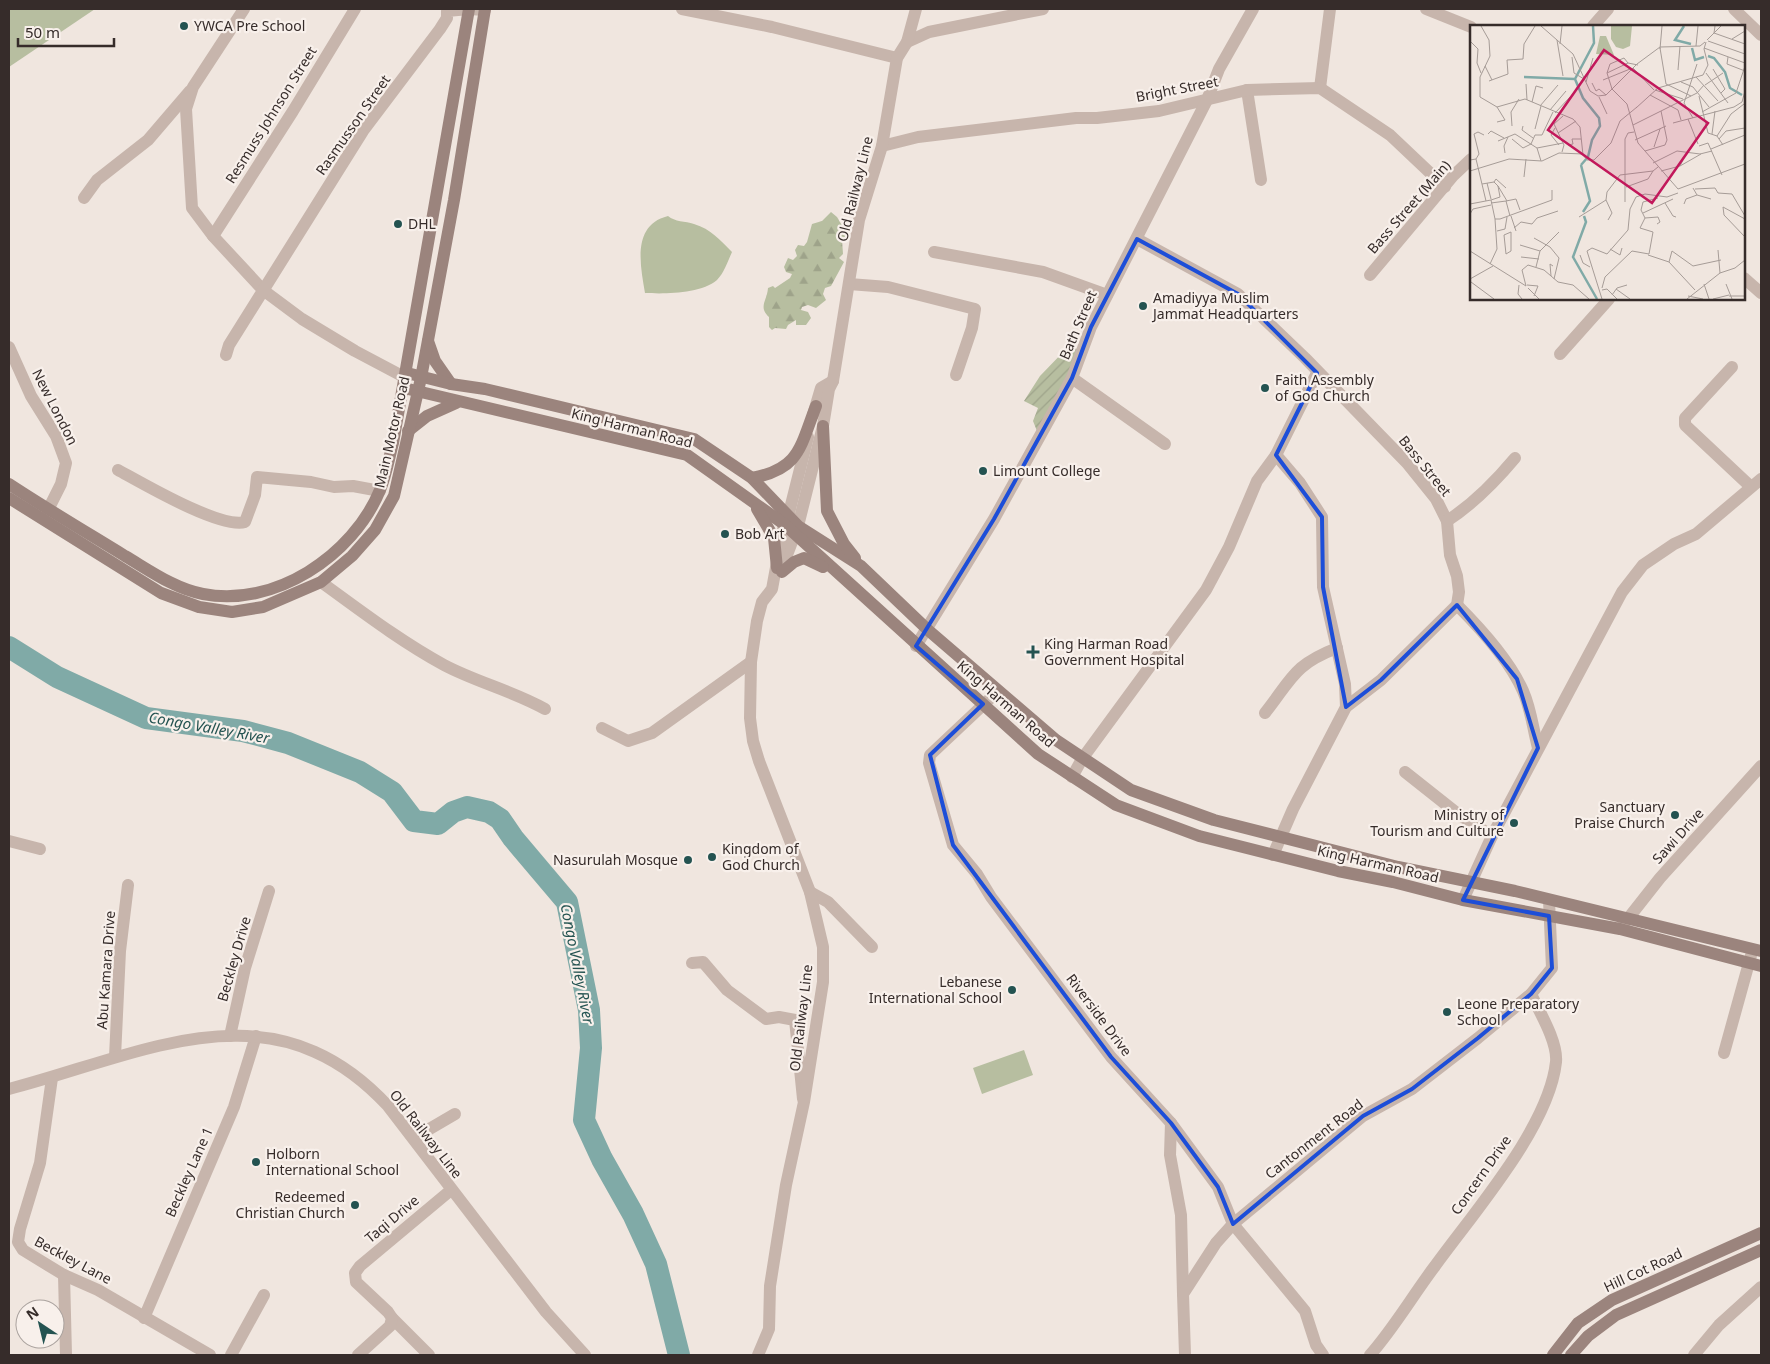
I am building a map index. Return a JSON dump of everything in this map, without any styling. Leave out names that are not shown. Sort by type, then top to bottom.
[{"type":"main road","name":"Main Motor Road","points":[[9,484],[48,510],[166,580],[202,594],[233,596],[258,594],[284,584],[328,558],[359,525],[380,491],[393,443],[469,9]]},
{"type":"main road","name":"Main Motor Road","points":[[9,498],[161,593],[199,607],[232,612],[262,608],[321,582],[352,556],[376,530],[394,496],[421,378],[426,338],[454,200],[485,10]]},
{"type":"main road","points":[[435,200],[454,200]]},
{"type":"main road","points":[[426,338],[435,361],[451,384]]},
{"type":"main road","name":"King Harman Road","points":[[405,380],[421,378],[485,389],[694,439],[738,466],[752,478],[791,525],[840,577],[1038,754],[1116,805],[1199,836],[1463,900],[1620,929],[1755,964]]},
{"type":"main road","name":"King Harman Road","points":[[405,380],[417,392],[456,403],[687,455],[791,525],[861,566],[928,630],[998,691],[1082,759],[1131,790],[1214,820],[1406,868],[1629,918],[1757,950]]},
{"type":"main road","points":[[408,431],[427,416],[456,403]]},
{"type":"main road","points":[[752,478],[777,472],[792,462],[816,406]]},
{"type":"main road","points":[[634,443],[638,426]]},
{"type":"main road","points":[[823,426],[828,511],[844,544],[861,566]]},
{"type":"main road","points":[[746,496],[770,529],[776,547],[779,570],[804,558],[811,559],[840,577]]},
{"type":"main road","name":"Hill Cot Road","points":[[1553,1355],[1578,1323],[1612,1300],[1761,1232]]},
{"type":"main road","points":[[1571,1355],[1588,1336],[1616,1315],[1761,1250]]},
{"type":"street","points":[[84,198],[96,180],[148,140],[193,87],[244,9]]},
{"type":"street","name":"Resmuss Johnson Street","points":[[213,236],[293,111],[354,9]]},
{"type":"street","points":[[682,9],[772,27],[897,58]]},
{"type":"street","name":"Old Railway Line","points":[[758,1355],[769,1329],[771,1276],[786,1185],[804,1102],[823,982],[823,947],[810,892],[753,741],[749,691],[751,662],[762,602],[772,589],[779,570],[791,525],[823,426],[829,389],[833,381],[859,220],[882,146],[897,58],[907,42],[916,9]]},
{"type":"street","points":[[907,42],[929,32],[1043,9]]},
{"type":"street","name":"Bath Street","points":[[916,646],[928,630],[994,519],[1072,378],[1091,327],[1107,294],[1207,100],[1219,69],[1253,9]]},
{"type":"street","points":[[1330,9],[1320,88],[1390,135],[1445,187]]},
{"type":"street","points":[[1426,9],[1470,27]]},
{"type":"street","points":[[1594,25],[1608,9]]},
{"type":"street","points":[[1734,9],[1761,35]]},
{"type":"street","name":"Rasmusson Street","points":[[264,290],[363,131],[448,18],[447,11],[485,10]]},
{"type":"street","points":[[193,87],[186,109],[192,208],[213,236],[264,290],[310,324],[405,380]]},
{"type":"street","name":"Bright Street","points":[[882,146],[918,137],[1076,118],[1097,118],[1158,111],[1247,90],[1320,88]]},
{"type":"street","points":[[1247,90],[1260,180]]},
{"type":"street","name":"Bass Street (Main)","points":[[1370,275],[1470,160]]},
{"type":"street","name":"Bass Street","points":[[1137,239],[1238,294],[1305,358],[1406,463],[1436,499],[1447,522],[1450,555],[1457,576],[1459,592],[1457,605]]},
{"type":"street","points":[[934,252],[1043,272],[1107,294]]},
{"type":"street","points":[[1745,279],[1761,292]]},
{"type":"street","points":[[849,284],[888,287],[975,309],[972,328],[956,374]]},
{"type":"street","points":[[226,355],[229,345],[264,290]]},
{"type":"street","points":[[1560,354],[1607,300]]},
{"type":"street","name":"New London","points":[[9,346],[31,396],[56,436],[66,463],[61,484],[48,510]]},
{"type":"street","points":[[1732,367],[1686,418],[1684,425],[1750,486]]},
{"type":"street","points":[[1072,777],[1082,759],[1206,590],[1229,547],[1257,481],[1276,456],[1318,373]]},
{"type":"street","points":[[1072,378],[1165,444]]},
{"type":"street","name":"Old Railway Line","points":[[791,525],[821,388],[833,381]]},
{"type":"street","points":[[1276,456],[1300,483],[1322,518],[1324,587],[1345,684],[1346,707]]},
{"type":"street","points":[[1447,522],[1463,511],[1497,480],[1515,458]]},
{"type":"street","points":[[118,470],[212,517],[239,523],[245,522],[255,495],[257,477],[311,482],[334,487],[353,486],[380,491]]},
{"type":"street","points":[[1463,900],[1492,836],[1622,592],[1643,565],[1674,544],[1696,534],[1750,486],[1761,479]]},
{"type":"street","points":[[321,582],[390,632],[446,666],[545,709]]},
{"type":"street","points":[[1273,854],[1297,800],[1346,707],[1381,680],[1457,605],[1476,625],[1517,679],[1529,709],[1538,748]]},
{"type":"street","points":[[1265,713],[1294,672],[1317,656],[1337,648]]},
{"type":"street","points":[[602,728],[628,741],[652,733],[751,662]]},
{"type":"street","name":"Riverside Drive","points":[[998,691],[930,755],[929,763],[953,845],[977,874],[991,897],[1111,1057],[1171,1123],[1218,1187],[1233,1224],[1305,1311],[1316,1346],[1323,1355]]},
{"type":"street","name":"Sawi Drive","points":[[1620,929],[1660,878],[1761,766]]},
{"type":"street","points":[[1405,772],[1458,814],[1492,836]]},
{"type":"street","points":[[9,841],[40,849]]},
{"type":"street","name":"Abu Kamara Drive","points":[[115,1057],[120,950],[128,884]]},
{"type":"street","name":"Beckley Drive","points":[[230,1036],[245,968],[269,891]]},
{"type":"street","points":[[810,892],[828,902],[872,947]]},
{"type":"street","points":[[1549,916],[1550,900]]},
{"type":"street","name":"Cantonment Road","points":[[1183,1294],[1216,1243],[1233,1224],[1364,1116],[1412,1089],[1531,994],[1552,968],[1549,916]]},
{"type":"street","points":[[1724,1053],[1755,964],[1757,950]]},
{"type":"street","points":[[692,963],[703,962],[727,990],[766,1019],[779,1017],[795,1020],[799,1046],[801,1091],[804,1102]]},
{"type":"street","name":"Concern Drive","points":[[1370,1355],[1510,1162],[1539,1115],[1550,1086],[1556,1060],[1550,1036],[1531,994]]},
{"type":"street","name":"Old Railway Line","points":[[9,1090],[162,1043],[200,1037],[256,1036],[294,1044],[321,1055],[373,1090],[414,1138],[451,1190],[546,1312],[583,1355]]},
{"type":"street","name":"Beckley Lane 1","points":[[144,1318],[234,1107],[256,1036]]},
{"type":"street","name":"Beckley Lane","points":[[52,1078],[40,1163],[18,1242],[23,1250],[64,1275],[98,1290],[210,1355]]},
{"type":"street","points":[[414,1138],[455,1114]]},
{"type":"street","points":[[1171,1123],[1170,1155],[1181,1215],[1185,1355]]},
{"type":"street","name":"Taqi Drive","points":[[392,1318],[356,1282],[355,1273],[360,1266],[451,1190]]},
{"type":"street","points":[[64,1275],[66,1355]]},
{"type":"street","points":[[1694,1355],[1719,1325],[1761,1287]]},
{"type":"street","points":[[232,1355],[264,1295]]},
{"type":"street","points":[[358,1355],[390,1326],[392,1318]]},
{"type":"street","points":[[392,1318],[429,1355]]},
{"type":"highlighted area","points":[[1137,239],[1238,294],[1317,373],[1276,455],[1322,517],[1323,587],[1346,707],[1381,680],[1457,605],[1517,679],[1538,748],[1463,900],[1549,916],[1552,968],[1531,994],[1478,1038],[1412,1089],[1363,1116],[1233,1224],[1218,1187],[1171,1123],[1111,1057],[953,845],[930,755],[983,704],[916,646],[994,519],[1072,378],[1091,327]]},
{"type":"green space","points":[[9,9],[95,9],[9,67]]},
{"type":"green space","points":[[831,212],[837,217],[847,234],[842,240],[843,254],[839,258],[844,262],[831,286],[825,288],[823,294],[826,300],[816,308],[808,305],[802,307],[801,310],[808,312],[811,318],[806,325],[796,325],[796,320],[788,325],[786,329],[775,328],[772,330],[769,327],[769,317],[764,310],[768,288],[773,286],[775,288],[790,278],[792,274],[786,272],[784,267],[788,258],[793,260],[797,256],[795,250],[798,245],[804,246],[807,242],[812,224],[822,221]]},
{"type":"green space","points":[[668,216],[705,229],[715,235],[732,252],[724,270],[717,280],[710,285],[692,291],[645,293],[641,270],[641,247],[649,228],[656,221]]},
{"type":"green space","points":[[1068,347],[1082,350],[1037,431],[1033,421],[1038,408],[1024,401],[1040,376]]},
{"type":"green space","points":[[1024,1050],[1033,1075],[982,1094],[973,1068]]},
{"type":"waterway","name":"Congo Valley River","points":[[9,647],[57,677],[146,718],[243,731],[288,743],[360,772],[392,792],[414,821],[438,824],[453,812],[467,807],[489,812],[500,819],[513,838],[567,902],[589,1010],[591,1048],[584,1120],[602,1159],[633,1214],[656,1264],[679,1355]]},
{"type":"place","name":"YWCA Pre School","points":[[184,26]]},
{"type":"place","name":"DHL","points":[[398,224]]},
{"type":"place","name":"Amadiyya Muslim Jammat Headquarters","points":[[1143,306]]},
{"type":"place","name":"Faith Assembly of God Church","points":[[1265,388]]},
{"type":"place","name":"Limount College","points":[[983,471]]},
{"type":"place","name":"Bob Art","points":[[725,534]]},
{"type":"place","name":"King Harman Road Government Hospital","points":[[1033,652]]},
{"type":"place","name":"Sanctuary Praise Church","points":[[1675,815]]},
{"type":"place","name":"Ministry of Tourism and Culture","points":[[1514,823]]},
{"type":"place","name":"Kingdom of God Church","points":[[712,857]]},
{"type":"place","name":"Nasurulah Mosque","points":[[688,860]]},
{"type":"place","name":"Lebanese International School","points":[[1012,990]]},
{"type":"place","name":"Leone Preparatory School","points":[[1447,1012]]},
{"type":"place","name":"Holborn International School","points":[[256,1162]]},
{"type":"place","name":"Redeemed Christian Church","points":[[355,1205]]}]
